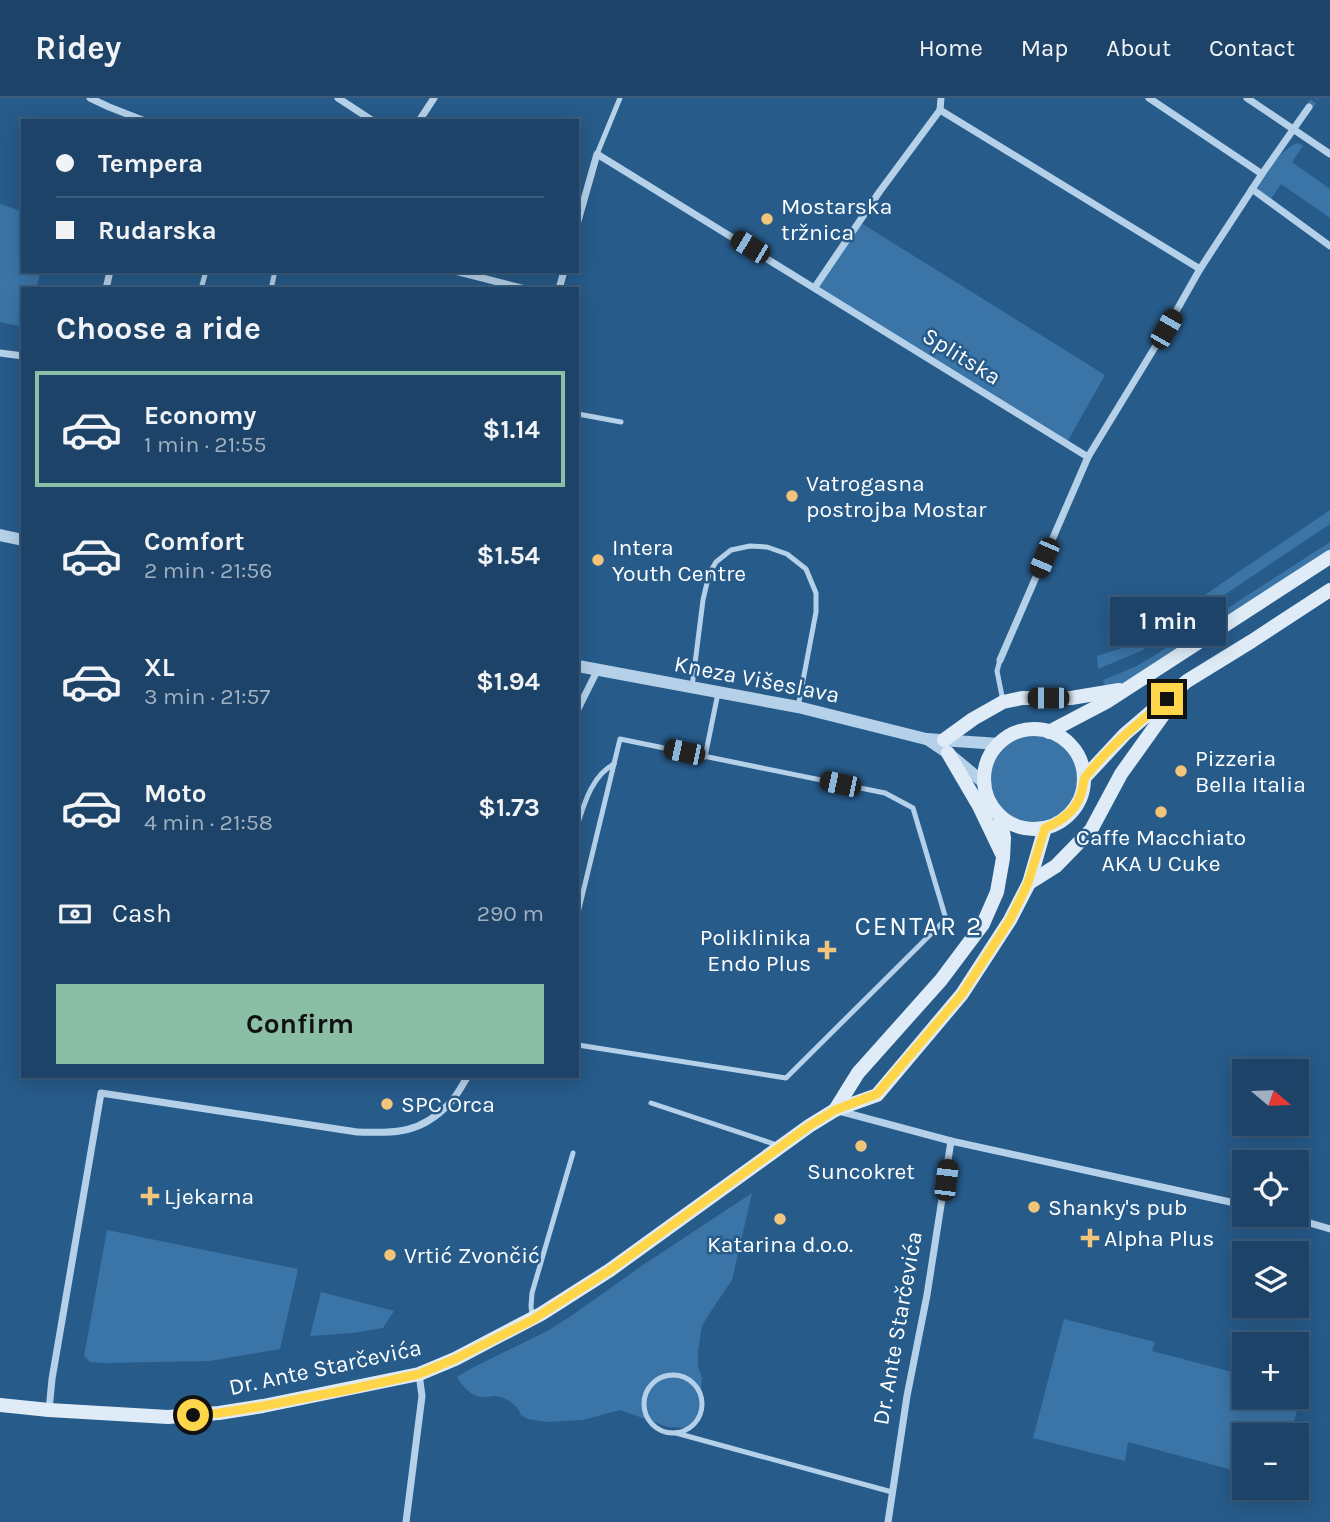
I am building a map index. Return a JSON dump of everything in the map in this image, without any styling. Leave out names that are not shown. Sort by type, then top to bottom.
[{"type":"main road","points":[[1049,732],[1108,701],[1330,556]]},
{"type":"main road","points":[[1084,778],[1125,734],[1187,681],[1330,590]]},
{"type":"main road","points":[[1028,883],[1056,866],[1091,830],[1121,774],[1187,681]]},
{"type":"main road","points":[[1003,858],[979,806],[946,747],[972,719],[1003,702],[1022,698],[1071,698],[1127,688]]},
{"type":"main road","points":[[1038,729],[1060,737],[1070,745],[1082,766],[1084,778],[1077,804],[1068,815],[1045,828],[1033,829],[1010,823],[1000,816],[992,806],[984,783],[990,755],[999,744],[1017,732],[1038,729]]},
{"type":"main road","name":"Dr. Ante Starčevića","points":[[835,1110],[858,1073],[940,980],[983,924],[997,892],[1003,858],[1004,838],[1000,816]]},
{"type":"main road","name":"Dr. Ante Starčevića","points":[[0,1405],[168,1417],[263,1406],[419,1374],[532,1320],[610,1270],[835,1110],[877,1094],[962,994],[997,941],[1028,883],[1045,828]]},
{"type":"street","points":[[90,98],[140,119]]},
{"type":"street","points":[[338,98],[370,119]]},
{"type":"street","points":[[420,119],[434,98]]},
{"type":"street","points":[[815,288],[880,191],[940,110],[941,98]]},
{"type":"street","points":[[1149,98],[1262,174]]},
{"type":"street","points":[[1247,98],[1330,154]]},
{"type":"street","points":[[1000,660],[1088,457],[1200,269],[1310,107]]},
{"type":"street","points":[[940,110],[1200,269]]},
{"type":"street","points":[[579,217],[597,154]]},
{"type":"street","name":"Splitska","points":[[597,154],[1088,457]]},
{"type":"street","points":[[1252,189],[1330,246]]},
{"type":"street","points":[[462,273],[517,287]]},
{"type":"street","points":[[0,352],[21,356]]},
{"type":"street","points":[[0,535],[21,540]]},
{"type":"street","name":"Kneza Višeslava","points":[[579,666],[798,707],[926,739],[946,747],[999,744]]},
{"type":"street","points":[[579,707],[597,671]]},
{"type":"street","points":[[946,747],[984,783]]},
{"type":"street","points":[[49,1410],[52,1378],[102,1093],[357,1132],[394,1133],[423,1126],[450,1103],[467,1078]]},
{"type":"street","points":[[835,1110],[951,1142],[1232,1202]]},
{"type":"street","name":"Dr. Ante Starčevića","points":[[888,1522],[951,1142]]},
{"type":"street","points":[[1309,1223],[1330,1229]]},
{"type":"street","points":[[406,1522],[422,1396],[419,1374]]},
{"type":"lane","points":[[597,154],[620,98]]},
{"type":"lane","points":[[579,414],[621,422]]},
{"type":"lane","points":[[692,687],[703,600],[709,575],[716,562],[730,550],[750,546],[767,547],[788,554],[806,569],[816,593],[816,612],[798,707]]},
{"type":"lane","points":[[1000,660],[997,671],[1003,702]]},
{"type":"lane","points":[[705,757],[718,693]]},
{"type":"lane","points":[[579,909],[620,739],[885,793],[913,808],[947,919],[786,1078],[579,1045]]},
{"type":"lane","points":[[579,820],[594,783],[602,772],[614,764]]},
{"type":"lane","points":[[651,1103],[782,1146]]},
{"type":"lane","points":[[532,1320],[532,1293],[573,1153]]},
{"type":"lane","points":[[676,1433],[694,1424],[700,1415],[701,1395],[689,1379],[669,1374],[652,1384],[643,1402],[649,1422],[657,1428],[892,1492]]},
{"type":"shaded area","points":[[1298,143],[1303,146],[1292,162],[1330,189],[1330,218],[1281,184],[1271,199],[1259,190],[1258,187],[1270,168],[1285,150]]},
{"type":"shaded area","points":[[0,204],[21,211],[21,273],[40,273],[37,287],[21,287],[21,327],[0,322]]},
{"type":"shaded area","points":[[861,223],[1105,375],[1066,444],[815,288]]},
{"type":"shaded area","points":[[1330,510],[1330,524],[1141,651],[1098,669],[1097,656],[1131,645]]},
{"type":"shaded area","points":[[1330,542],[1330,553],[1128,682],[1106,688],[1103,680],[1152,657]]},
{"type":"shaded area","points":[[1034,732],[1052,736],[1067,746],[1077,761],[1081,779],[1077,797],[1067,812],[1052,822],[1034,826],[1016,822],[1001,812],[991,797],[987,779],[991,761],[1001,746],[1016,736]]},
{"type":"shaded area","points":[[752,1193],[732,1280],[702,1326],[698,1366],[702,1378],[695,1424],[686,1428],[668,1427],[620,1410],[583,1420],[548,1422],[528,1419],[507,1399],[498,1396],[480,1397],[471,1393],[457,1377],[549,1330]]},
{"type":"shaded area","points":[[107,1230],[298,1269],[280,1349],[210,1361],[90,1362],[84,1356]]},
{"type":"shaded area","points":[[321,1292],[394,1311],[383,1328],[310,1336]]},
{"type":"shaded area","points":[[1064,1319],[1155,1342],[1152,1351],[1232,1372],[1232,1409],[1297,1409],[1294,1423],[1232,1423],[1232,1470],[1128,1442],[1125,1461],[1033,1438]]},
{"type":"tunnel","points":[[1309,107],[1316,98]]},
{"type":"place","name":"Mostarska tržnica","points":[[767,219]]},
{"type":"place","name":"Vatrogasna postrojba Mostar","points":[[792,496]]},
{"type":"place","name":"Intera Youth Centre","points":[[598,560]]},
{"type":"place","name":"Pizzeria Bella Italia","points":[[1181,771]]},
{"type":"place","name":"Caffe Macchiato AKA U Cuke","points":[[1161,812]]},
{"type":"place","name":"Poliklinika Endo Plus","points":[[827,950]]},
{"type":"place","name":"SPC Orca","points":[[387,1104]]},
{"type":"place","name":"Suncokret","points":[[861,1146]]},
{"type":"place","name":"Ljekarna","points":[[150,1196]]},
{"type":"place","name":"Shanky's pub","points":[[1034,1207]]},
{"type":"place","name":"Katarina d.o.o.","points":[[780,1219]]},
{"type":"place","name":"Alpha Plus","points":[[1090,1238]]},
{"type":"place","name":"Vrtić Zvončić","points":[[390,1255]]},
{"type":"district","name":"CENTAR 2","points":[[919,926]]},
{"type":"route","points":[[193,1415],[263,1406],[356,1388],[419,1374],[455,1359],[532,1320],[610,1270],[809,1126],[835,1110],[877,1094],[962,994],[997,941],[1028,883],[1045,828],[1068,815],[1077,804],[1084,778],[1125,734],[1167,699]]}]
